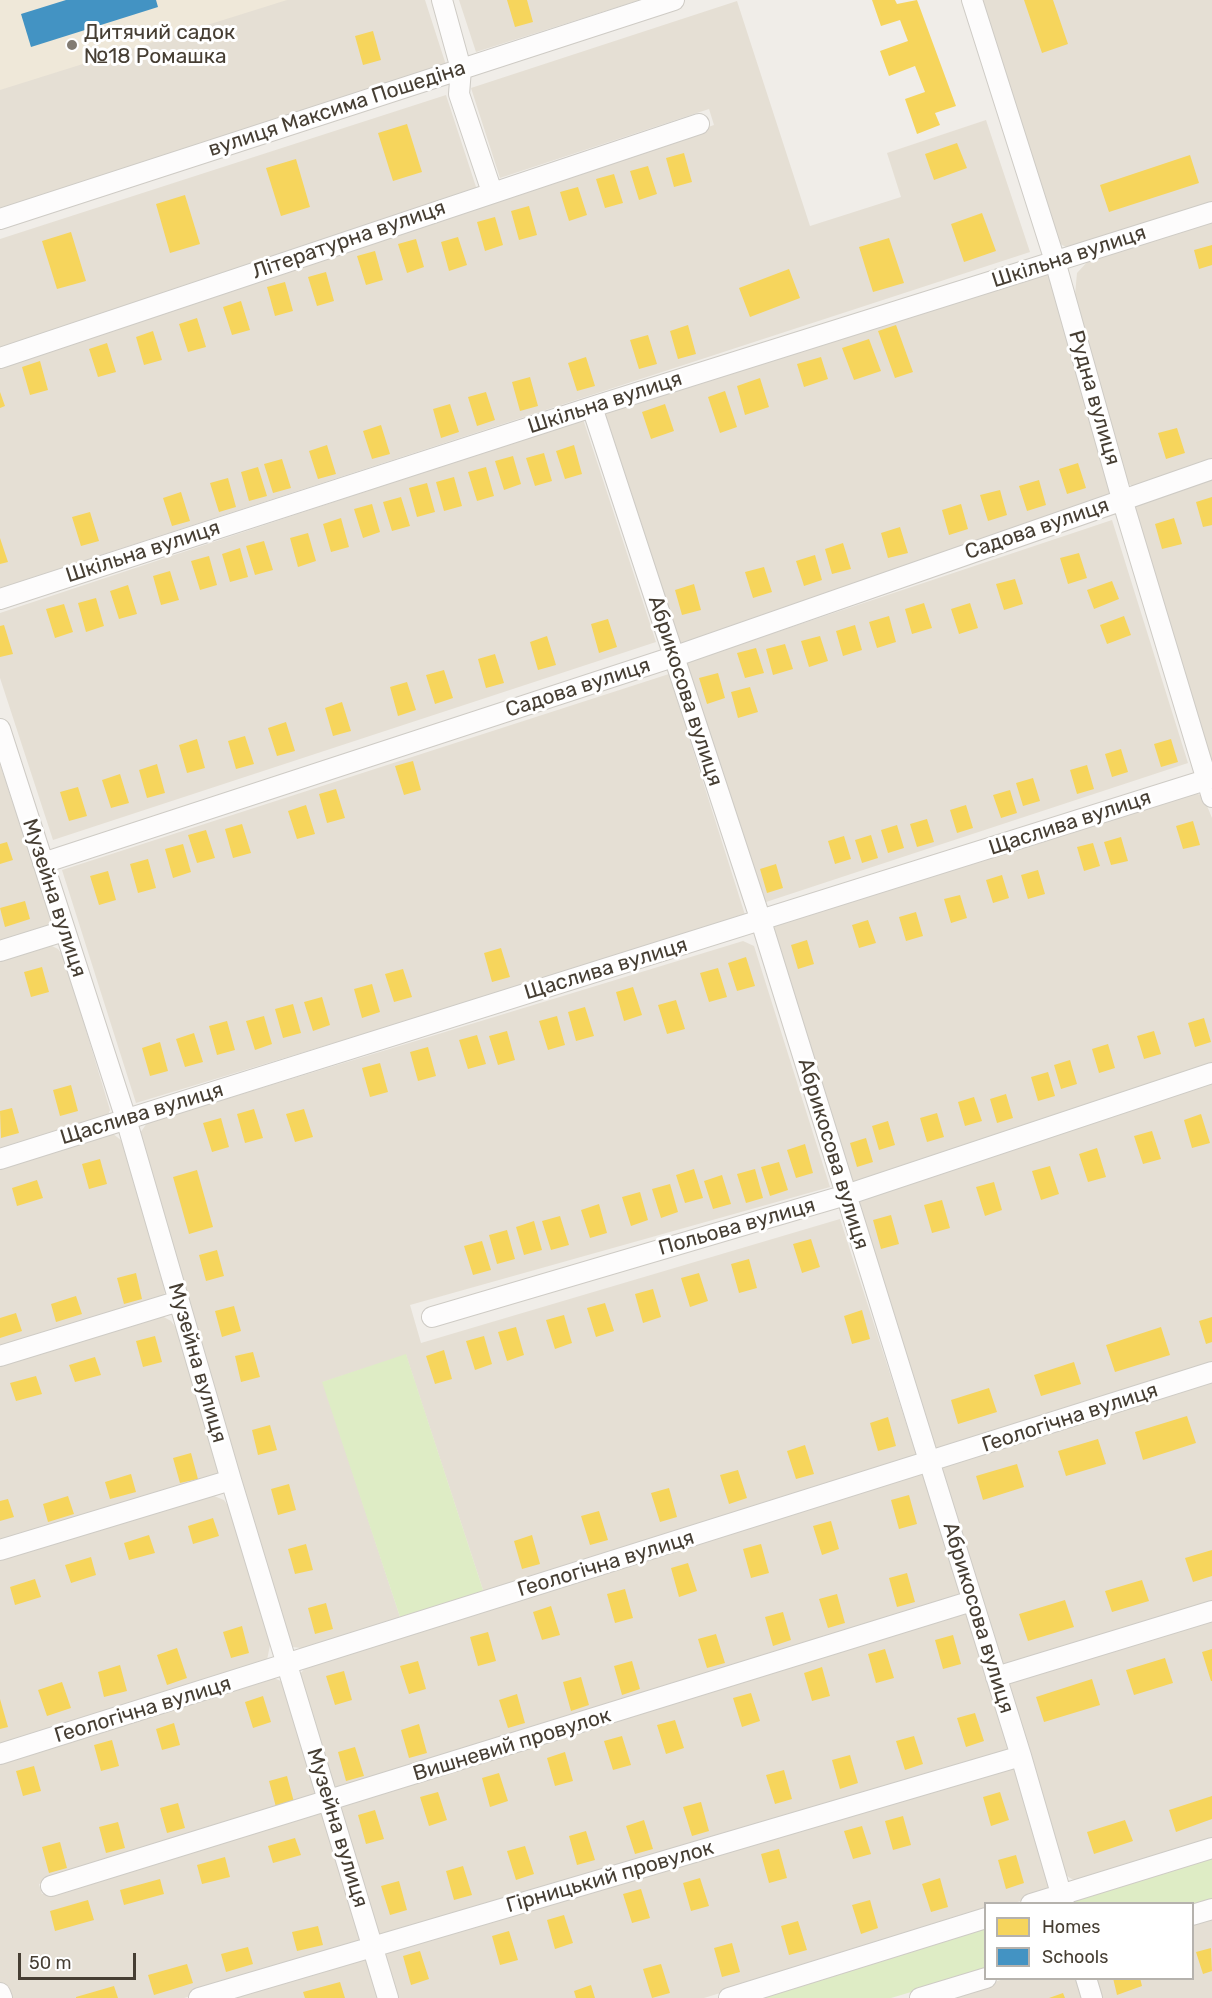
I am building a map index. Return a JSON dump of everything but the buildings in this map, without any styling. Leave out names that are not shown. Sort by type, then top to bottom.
[{"type":"street","points":[[442,0],[461,69],[459,94],[492,192]]},
{"type":"street","name":"вулиця Максима Пошедіна","points":[[0,219],[674,0]]},
{"type":"street","name":"Рудна вулиця","points":[[972,0],[1055,261],[1122,499],[1210,785]]},
{"type":"street","name":"Літературна вулиця","points":[[0,358],[699,124]]},
{"type":"street","name":"Шкільна вулиця","points":[[0,599],[592,407],[1212,212]]},
{"type":"street","name":"Абрикосова вулиця","points":[[592,407],[761,921],[1021,1756],[1063,1899]]},
{"type":"street","name":"Садова вулиця","points":[[43,863],[673,657],[1212,469]]},
{"type":"street","name":"Музейна вулиця","points":[[1,738],[126,1119],[231,1480],[388,1998]]},
{"type":"street","name":"Щаслива вулиця","points":[[0,1159],[761,921],[1210,785]]},
{"type":"street","points":[[0,951],[64,931]]},
{"type":"street","name":"Польова вулиця","points":[[432,1317],[846,1195],[1212,1073]]},
{"type":"street","points":[[0,1356],[179,1301]]},
{"type":"street","name":"Геологічна вулиця","points":[[0,1754],[1212,1372]]},
{"type":"street","points":[[0,1550],[231,1480]]},
{"type":"street","name":"Вишневий провулок","points":[[51,1886],[329,1802],[972,1601]]},
{"type":"street","points":[[996,1677],[1212,1611]]},
{"type":"street","name":"Гірницький провулок","points":[[199,1998],[1021,1756]]},
{"type":"street","points":[[1044,1902],[1063,1899],[1212,1848]]},
{"type":"street","points":[[1194,1914],[1212,1909]]},
{"type":"street","points":[[729,1998],[984,1919]]},
{"type":"street","points":[[920,1998],[984,1979]]},
{"type":"street","points":[[1087,1980],[1092,1998]]},
{"type":"street","points":[[0,1993],[2,1998]]},
{"type":"shaded area","points":[[0,0],[425,0],[446,65],[0,211]]},
{"type":"shaded area","name":"Дитячий садок №18 Ромашка","points":[[0,0],[287,0],[0,90]]},
{"type":"shaded area","points":[[459,0],[640,0],[476,52]]},
{"type":"shaded area","points":[[980,0],[1212,0],[1212,206],[1068,248],[1060,244],[1054,237]]},
{"type":"shaded area","points":[[737,1],[810,226],[901,197],[887,153],[986,120],[1030,252],[0,588],[0,367],[714,125],[709,109],[500,178],[471,88]]},
{"type":"shaded area","points":[[446,95],[477,190],[0,350],[0,239]]},
{"type":"shaded area","points":[[1212,220],[1212,465],[1134,488],[1126,481],[1075,295],[1077,273],[1090,259]]},
{"type":"shaded area","points":[[1048,272],[1052,277],[1110,493],[1108,497],[679,645],[600,411]]},
{"type":"shaded area","points":[[583,419],[656,642],[53,840],[0,678],[0,613]]},
{"type":"shaded area","points":[[1212,478],[1212,763],[1207,758],[1134,509],[1136,504]]},
{"type":"shaded area","points":[[1112,520],[1188,763],[763,903],[687,662]]},
{"type":"shaded area","points":[[669,674],[746,918],[136,1103],[62,870]]},
{"type":"shaded area","points":[[0,764],[51,918],[47,927],[0,948]]},
{"type":"shaded area","points":[[1195,793],[1203,796],[1212,818],[1212,1069],[863,1185],[846,1182],[770,932],[774,925]]},
{"type":"shaded area","points":[[743,941],[754,946],[830,1187],[410,1305],[421,1343],[840,1219],[917,1457],[484,1593],[406,1355],[323,1382],[401,1620],[310,1649],[292,1647],[138,1136],[147,1123]]},
{"type":"shaded area","points":[[50,945],[58,949],[64,957],[110,1110],[107,1117],[0,1153],[0,957]]},
{"type":"shaded area","points":[[1212,1081],[1212,1367],[935,1453],[858,1199]]},
{"type":"shaded area","points":[[112,1133],[122,1141],[165,1291],[164,1296],[0,1351],[0,1166]]},
{"type":"shaded area","points":[[162,1316],[171,1321],[178,1330],[219,1471],[218,1476],[0,1546],[0,1363]]},
{"type":"shaded area","points":[[1212,1379],[1212,1604],[1003,1669],[939,1466]]},
{"type":"shaded area","points":[[920,1472],[927,1475],[964,1595],[335,1791],[300,1674],[307,1666]]},
{"type":"shaded area","points":[[209,1494],[224,1500],[229,1507],[271,1640],[267,1660],[0,1751],[0,1558]]},
{"type":"shaded area","points":[[968,1611],[1010,1750],[388,1940],[376,1935],[339,1810],[342,1804]]},
{"type":"shaded area","points":[[1212,1619],[1212,1842],[1076,1881],[1070,1878],[1063,1873],[1008,1686],[1010,1682]]},
{"type":"shaded area","points":[[274,1678],[283,1682],[322,1790],[315,1802],[39,1884],[42,1894],[321,1809],[364,1939],[354,1948],[184,1998],[0,1998],[0,1763],[263,1679]]},
{"type":"shaded area","points":[[1014,1764],[1053,1882],[1048,1893],[1017,1902],[984,1902],[984,1912],[704,1998],[393,1998],[383,1956],[386,1951]]},
{"type":"shaded area","points":[[1212,1917],[1212,1998],[1096,1998],[1090,1980],[1194,1980],[1194,1923]]},
{"type":"shaded area","points":[[357,1956],[370,1962],[380,1998],[216,1998]]},
{"type":"shaded area","points":[[1000,1980],[1082,1980],[1087,1998],[942,1998]]},
{"type":"green space","points":[[406,1354],[484,1593],[401,1620],[322,1382]]},
{"type":"green space","points":[[1212,1857],[1212,1901],[1194,1907],[1194,1902],[1074,1902]]},
{"type":"green space","points":[[984,1925],[984,1970],[891,1998],[747,1998]]},
{"type":"place","name":"Дитячий садок №18 Ромашка","points":[[72,45]]}]
